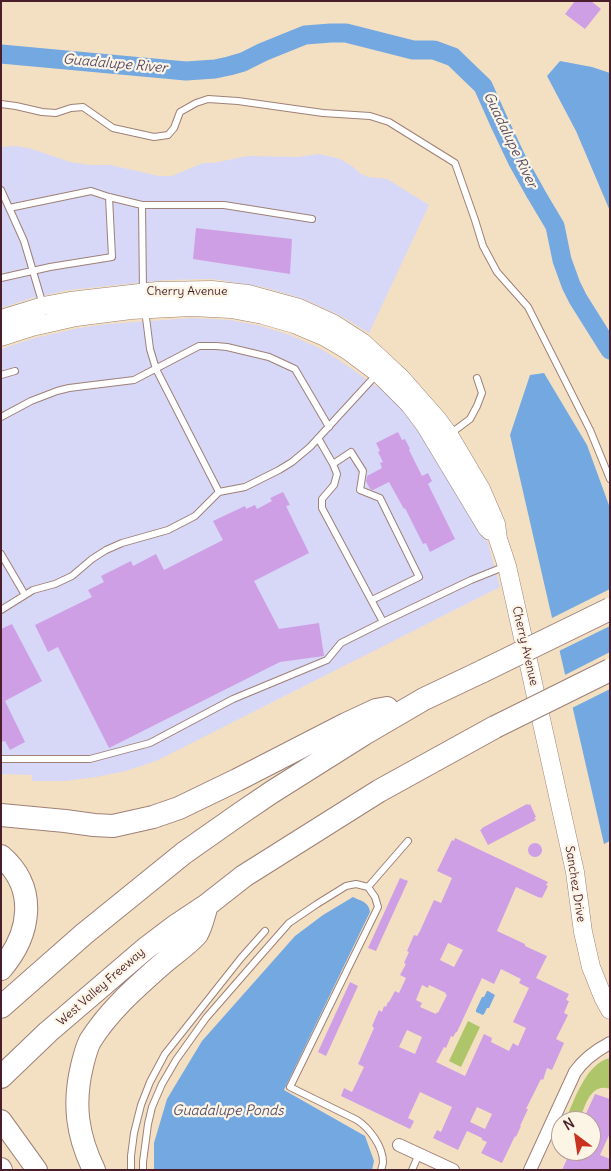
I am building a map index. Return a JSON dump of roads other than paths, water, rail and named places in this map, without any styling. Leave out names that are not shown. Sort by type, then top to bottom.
[{"type":"highway","points":[[1,1008],[84,934],[184,853],[272,792],[424,699],[610,609]]},
{"type":"highway","name":"West Valley Freeway","points":[[8,1070],[81,1002],[145,949],[174,926],[207,905],[251,872],[379,791],[495,728],[610,670]]},
{"type":"highway","points":[[1,815],[113,826],[153,817],[178,808],[376,710],[424,699]]},
{"type":"highway","points":[[1,856],[16,872],[22,882],[27,906],[19,941],[7,962],[1,968]]},
{"type":"highway","points":[[94,1170],[78,1128],[77,1108],[79,1079],[89,1043],[123,999],[168,958],[197,936],[207,905]]},
{"type":"main road","points":[[1,1120],[37,1170]]},
{"type":"street","name":"Cherry Avenue","points":[[1,337],[32,327],[144,300],[212,290],[248,294],[299,308],[334,324],[362,342],[425,425],[487,528],[498,538]]},
{"type":"street","name":"Cherry Avenue","points":[[1,319],[43,306],[70,301],[144,300]]},
{"type":"street","name":"Cherry Avenue","points":[[382,368],[402,378],[438,420],[481,489],[496,524],[498,538],[507,566],[549,755]]},
{"type":"street","name":"Sanchez Drive","points":[[549,755],[575,872],[583,932],[591,967],[610,1010]]},
{"type":"street","points":[[530,1170],[575,1072],[593,1053],[610,1043]]},
{"type":"street","points":[[399,1145],[452,1170]]},
{"type":"lane","points":[[1,104],[56,113],[71,108],[83,107],[113,128],[154,137],[168,135],[174,128],[180,112],[208,99],[238,101],[322,113],[370,116],[389,122],[455,163],[483,246],[497,272],[528,308],[590,430],[610,479]]},
{"type":"lane","points":[[1,190],[24,241],[43,306]]},
{"type":"lane","points":[[9,208],[91,191],[109,198],[142,204],[224,205],[312,219]]},
{"type":"lane","points":[[1,278],[50,267],[112,257],[109,198]]},
{"type":"lane","points":[[142,204],[144,300],[150,350],[156,369],[219,492]]},
{"type":"lane","points":[[1,417],[31,401],[69,388],[134,380],[199,346],[216,346],[269,357],[295,369],[329,427]]},
{"type":"lane","points":[[1,610],[33,590],[55,584],[72,576],[106,550],[122,543],[168,530],[195,516],[219,492],[246,487],[279,470],[300,456],[382,368]]},
{"type":"lane","points":[[1,375],[15,371]]},
{"type":"lane","points":[[449,435],[470,419],[477,406],[482,393],[477,378]]},
{"type":"lane","points":[[318,438],[337,474],[334,485],[322,499],[322,508],[383,622]]},
{"type":"lane","points":[[333,464],[351,452],[363,471],[360,490],[380,498],[418,577],[372,600]]},
{"type":"lane","points":[[1,554],[25,594]]},
{"type":"lane","points":[[1,759],[90,759],[150,743],[233,698],[327,660],[340,644],[383,622],[471,580],[507,566]]},
{"type":"lane","points":[[368,887],[408,841]]},
{"type":"lane","points":[[143,1170],[148,1124],[152,1107],[162,1084],[176,1060],[206,1018],[289,923],[346,886],[356,884],[368,887],[375,897],[378,907],[290,1087],[357,1120],[365,1126],[379,1148],[383,1161],[381,1170]]},
{"type":"lane","points":[[131,1170],[134,1133],[141,1105],[150,1082],[165,1054],[241,958],[265,931]]},
{"type":"lane","points":[[412,1170],[419,1154]]},
{"type":"water","points":[[560,61],[592,67],[610,73],[610,211],[576,131],[547,76]]},
{"type":"water","points":[[544,373],[587,445],[610,508],[610,841],[604,844],[510,435],[530,375]]},
{"type":"water","name":"Guadalupe Ponds","points":[[353,897],[366,904],[370,912],[284,1090],[365,1136],[374,1161],[372,1170],[154,1170],[154,1143],[167,1099],[202,1041],[295,936],[323,915]]},
{"type":"water","points":[[487,991],[495,995],[489,1008],[487,1008],[483,1015],[476,1012],[476,1010]]},
{"type":"waterway","name":"Guadalupe River","points":[[1,54],[186,71],[215,69],[243,62],[305,35],[346,33],[413,50],[434,50],[453,57],[483,86],[517,160],[555,226],[562,260],[571,285],[610,350]]}]
